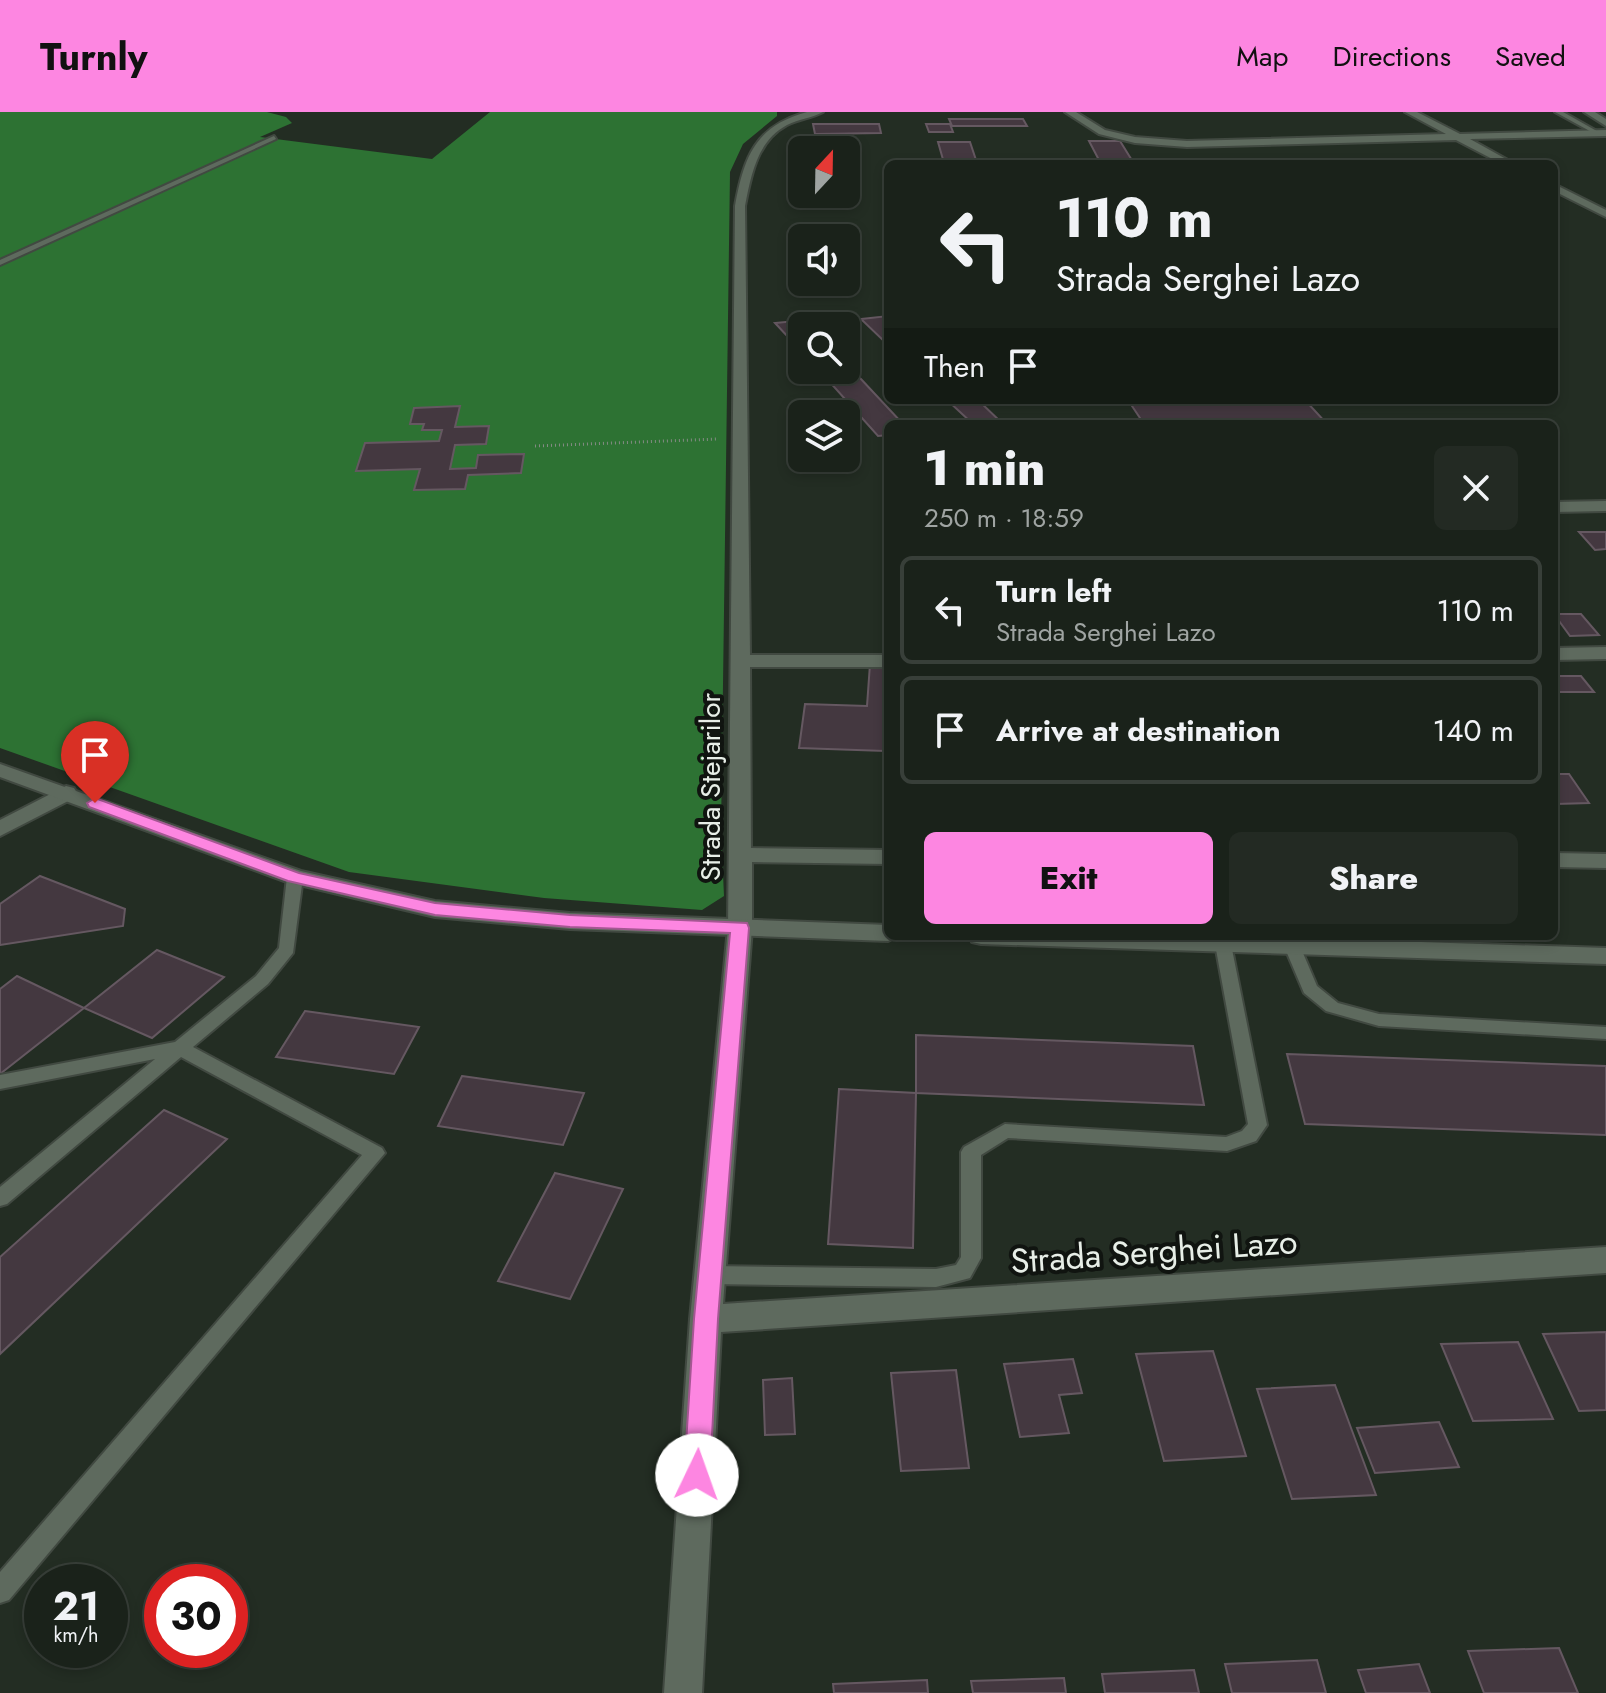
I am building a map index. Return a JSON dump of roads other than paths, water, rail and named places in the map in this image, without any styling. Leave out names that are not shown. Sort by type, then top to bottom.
[{"type":"street","name":"Strada Stejarilor","points":[[683,1693],[706,1319],[740,928],[740,206],[746,167],[758,142],[783,123],[818,112]]},
{"type":"street","points":[[1070,112],[1102,132],[1135,140],[1187,144],[1602,134]]},
{"type":"street","points":[[1410,112],[1503,160]]},
{"type":"street","points":[[1590,113],[1606,123]]},
{"type":"street","points":[[1558,189],[1606,214]]},
{"type":"street","points":[[1558,507],[1606,506]]},
{"type":"street","points":[[1558,654],[1606,653]]},
{"type":"street","points":[[740,661],[884,661]]},
{"type":"street","points":[[0,770],[295,877],[435,909],[570,921],[884,933]]},
{"type":"street","points":[[0,829],[66,793]]},
{"type":"street","points":[[740,855],[884,857]]},
{"type":"street","points":[[1558,860],[1606,861]]},
{"type":"street","points":[[1102,940],[1292,946],[1372,943],[1606,956]]},
{"type":"street","name":"Strada Serghei Lazo","points":[[706,1319],[1606,1260]]},
{"type":"lane","points":[[1560,113],[1590,113]]},
{"type":"lane","points":[[1560,113],[1602,134]]},
{"type":"lane","points":[[0,263],[274,138]]},
{"type":"lane","points":[[0,1198],[262,980],[287,949],[295,877]]},
{"type":"lane","points":[[710,1275],[936,1278],[963,1272],[971,1258],[971,1152],[1005,1131],[1227,1144],[1249,1136],[1258,1125],[1223,944]]},
{"type":"lane","points":[[1292,946],[1310,989],[1332,1007],[1379,1020],[1606,1033]]},
{"type":"lane","points":[[0,1082],[179,1048],[375,1153],[0,1591]]}]
